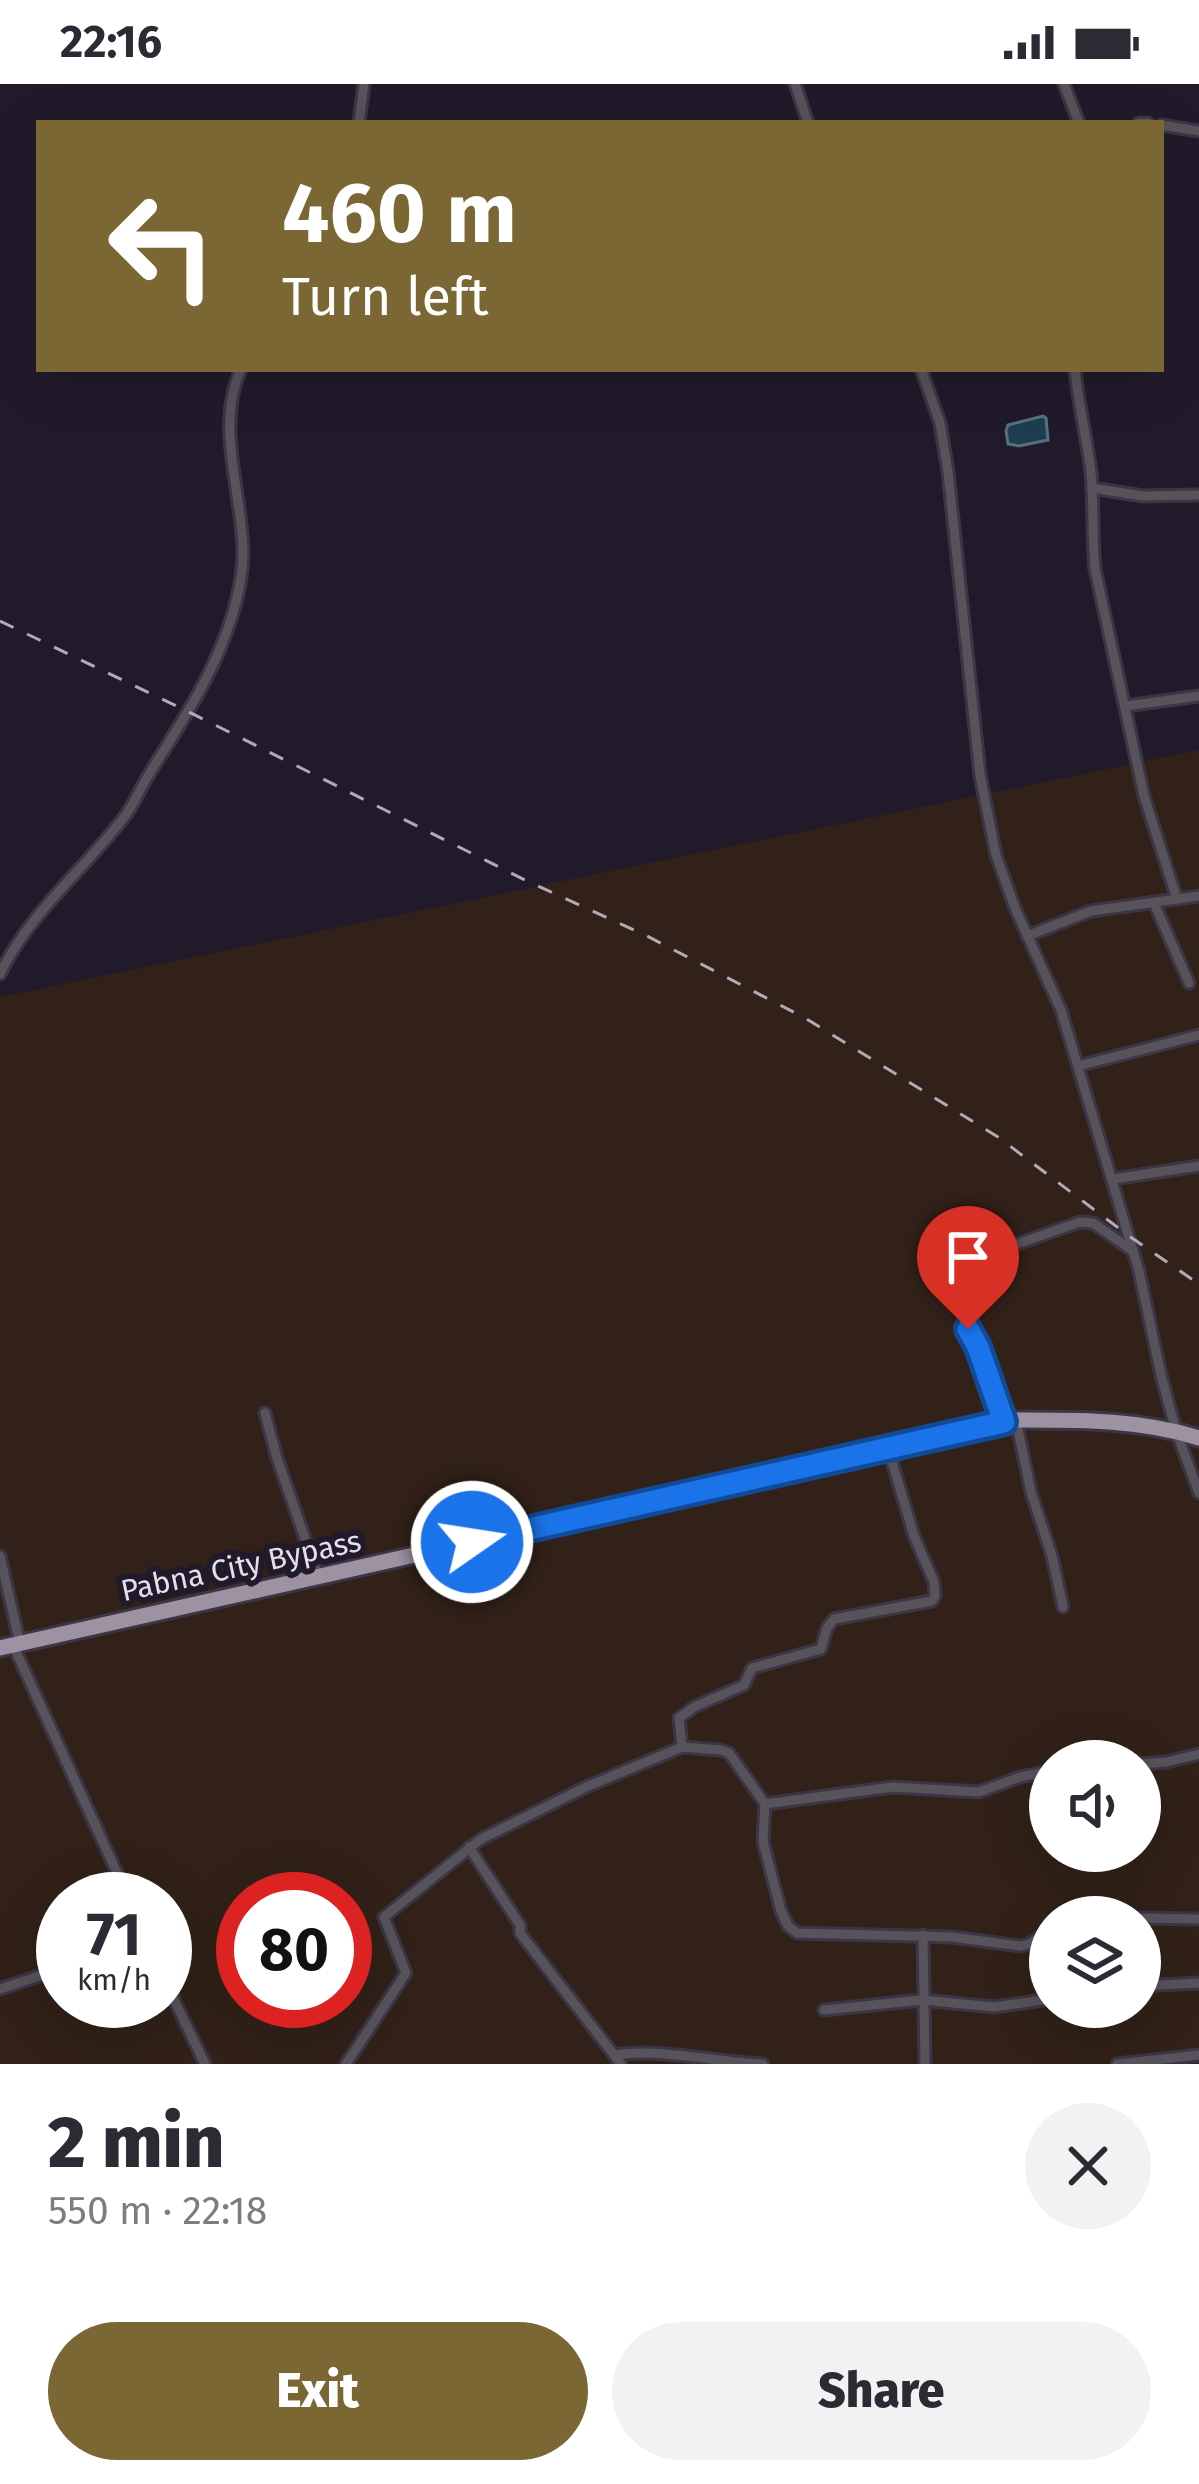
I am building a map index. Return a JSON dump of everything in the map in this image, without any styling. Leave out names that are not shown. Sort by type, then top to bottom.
[{"type":"highway","name":"Pabna City Bypass","points":[[11,1646],[1010,1421],[1137,1424],[1199,1438]]},
{"type":"street","points":[[359,120],[364,84]]},
{"type":"street","points":[[795,84],[807,120]]},
{"type":"street","points":[[1064,84],[1078,120]]},
{"type":"street","points":[[1164,125],[1199,130]]},
{"type":"street","points":[[0,974],[34,921],[128,813],[207,678],[227,630],[242,570],[231,411],[240,372]]},
{"type":"street","points":[[922,372],[940,423],[948,472],[980,775],[996,855],[1061,1010],[1133,1251],[1176,1431],[1199,1493]]},
{"type":"street","points":[[1075,372],[1092,488],[1095,568],[1144,796],[1177,899]]},
{"type":"street","points":[[1092,488],[1143,496],[1199,496]]},
{"type":"street","points":[[1126,706],[1199,697]]},
{"type":"street","points":[[1027,936],[1091,911],[1199,896]]},
{"type":"street","points":[[1154,903],[1189,983]]},
{"type":"street","points":[[1078,1066],[1199,1035]]},
{"type":"street","points":[[1113,1179],[1199,1166]]},
{"type":"street","points":[[948,1286],[956,1271],[974,1258],[1079,1222],[1093,1223],[1133,1251]]},
{"type":"street","points":[[968,1329],[1010,1421],[1063,1607]]},
{"type":"street","points":[[266,1413],[319,1576]]},
{"type":"street","points":[[682,1747],[679,1718],[746,1684],[752,1667],[821,1649],[826,1628],[834,1619],[927,1603],[935,1596],[888,1448]]},
{"type":"street","points":[[0,1556],[11,1646],[116,1872]]},
{"type":"street","points":[[346,2064],[406,1975],[384,1917],[469,1847],[500,1828],[682,1747],[729,1753],[765,1804],[763,1842],[781,1912],[791,1930],[1029,1945]]},
{"type":"street","points":[[1161,1762],[1199,1754]]},
{"type":"street","points":[[765,1804],[893,1787],[979,1792],[1029,1776]]},
{"type":"street","points":[[469,1847],[520,1924],[520,1933],[618,2060],[647,2052],[763,2064]]},
{"type":"street","points":[[1161,1918],[1199,1919]]},
{"type":"street","points":[[923,1935],[925,2064]]},
{"type":"street","points":[[0,1989],[36,1977]]},
{"type":"street","points":[[1161,1985],[1199,1984]]},
{"type":"street","points":[[824,2010],[922,2000],[994,2007],[1029,2002]]},
{"type":"street","points":[[186,2028],[205,2064]]},
{"type":"street","points":[[1118,2064],[1199,2055]]},
{"type":"shaded area","points":[[1199,750],[1199,2064],[0,2064],[0,997]]},
{"type":"water","points":[[1043,416],[1048,440],[1008,444],[1008,425]]},
{"type":"railway","points":[[0,621],[647,936],[805,1018],[998,1137],[1199,1284]]},
{"type":"route","points":[[472,1542],[1004,1422],[968,1329]]}]
